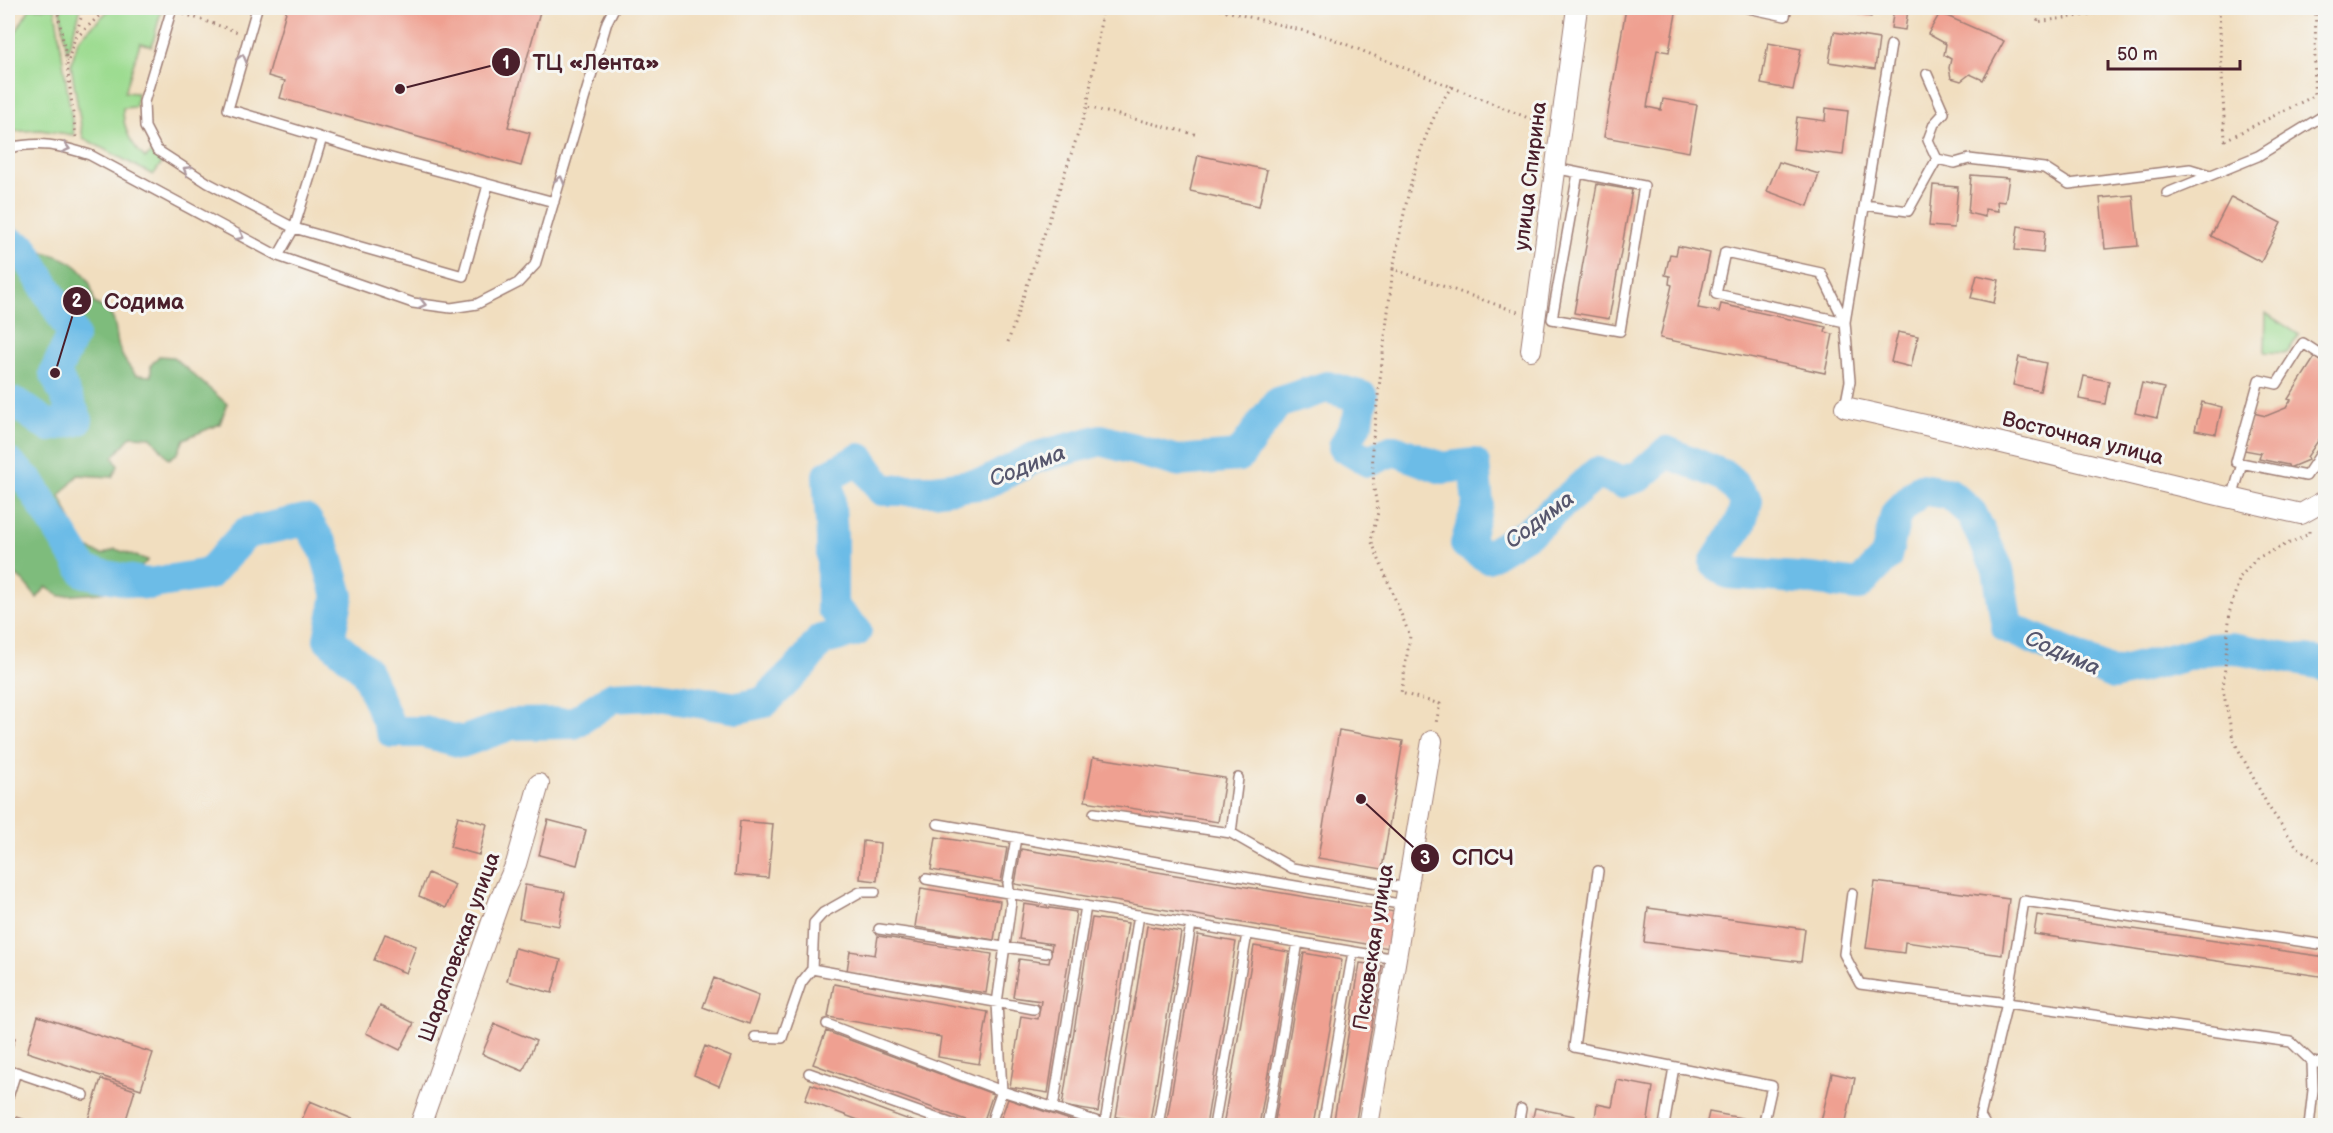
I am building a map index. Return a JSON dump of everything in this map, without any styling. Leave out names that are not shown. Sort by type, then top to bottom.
[{"type":"street","name":"улица Спирина","points":[[1531,350],[1544,319],[1554,168],[1577,8]]},
{"type":"street","name":"Восточная улица","points":[[1845,407],[2006,442],[2301,514],[2321,505]]},
{"type":"street","name":"Псковская улица","points":[[1368,1125],[1432,741]]},
{"type":"street","name":"Шараповская улица","points":[[420,1125],[499,902],[516,864],[539,784]]},
{"type":"lane","points":[[257,8],[228,110],[554,202]]},
{"type":"lane","points":[[8,148],[37,142],[90,155],[278,256],[413,303],[437,308],[464,307],[491,298],[528,274],[535,265],[607,22],[614,8]]},
{"type":"lane","points":[[1748,8],[1785,16],[1787,8]]},
{"type":"lane","points":[[172,9],[144,102],[143,115],[150,140],[166,157],[208,183],[294,228],[463,276],[488,185]]},
{"type":"lane","points":[[1845,407],[1850,381],[1845,322],[1891,45]]},
{"type":"lane","points":[[1927,74],[1944,113],[1934,124],[1928,140],[1937,159]]},
{"type":"lane","points":[[2167,193],[2258,156],[2325,114]]},
{"type":"lane","points":[[278,256],[294,228],[322,138]]},
{"type":"lane","points":[[1865,205],[1908,211],[1937,159]]},
{"type":"lane","points":[[1937,159],[1955,163],[1969,159],[2044,168],[2068,184],[2190,170],[2210,176]]},
{"type":"lane","points":[[1554,168],[1644,186],[1620,331],[1544,319],[1578,173]]},
{"type":"lane","points":[[1725,252],[1821,273],[1845,322],[1716,294],[1725,252]]},
{"type":"lane","points":[[2325,358],[2303,343],[2277,384],[2259,380],[2236,462],[2306,476],[2325,446]]},
{"type":"lane","points":[[2232,498],[2242,464]]},
{"type":"lane","points":[[1231,833],[1238,778]]},
{"type":"lane","points":[[1094,813],[1231,833],[1292,868],[1406,896]]},
{"type":"lane","points":[[938,824],[1016,838],[1406,896]]},
{"type":"lane","points":[[990,1125],[1002,1091],[997,1003],[1011,903],[1008,883],[1016,838]]},
{"type":"lane","points":[[1598,871],[1574,1047],[1772,1086],[1763,1125]]},
{"type":"lane","points":[[926,879],[1396,959]]},
{"type":"lane","points":[[755,1037],[782,1038],[801,983],[812,969],[814,923],[823,914],[860,892],[875,892]]},
{"type":"lane","points":[[1852,893],[1844,954],[1860,984],[2291,1042],[2312,1062],[2325,1064]]},
{"type":"lane","points":[[1986,1125],[1980,1116],[2007,1003],[2024,901],[2325,945]]},
{"type":"lane","points":[[1053,1108],[1086,906]]},
{"type":"lane","points":[[827,1024],[1002,1091],[1108,1124],[1139,915]]},
{"type":"lane","points":[[1158,1125],[1191,924]]},
{"type":"lane","points":[[879,928],[1046,953]]},
{"type":"lane","points":[[1215,1125],[1247,934]]},
{"type":"lane","points":[[1267,1125],[1298,942]]},
{"type":"lane","points":[[1323,1125],[1353,952]]},
{"type":"lane","points":[[812,969],[1034,1009]]},
{"type":"lane","points":[[2308,1125],[2313,1090],[2312,1062]]},
{"type":"lane","points":[[1664,1125],[1674,1067]]},
{"type":"lane","points":[[8,1097],[16,1072],[84,1095]]},
{"type":"lane","points":[[809,1073],[958,1125]]},
{"type":"lane","points":[[1518,1125],[1521,1109]]},
{"type":"path","points":[[57,8],[67,64],[77,151]]},
{"type":"path","points":[[67,64],[84,8]]},
{"type":"path","points":[[76,38],[106,8]]},
{"type":"path","points":[[1008,342],[1087,107],[1103,8]]},
{"type":"path","points":[[1137,8],[1149,10],[1214,9],[1328,37],[1559,131]]},
{"type":"path","points":[[2042,8],[2037,22],[2134,8]]},
{"type":"path","points":[[2218,8],[2225,140],[2314,96],[2316,8]]},
{"type":"path","points":[[172,9],[249,35]]},
{"type":"path","points":[[1432,741],[1440,704],[1401,693],[1410,636],[1371,540],[1378,512],[1374,489],[1372,447],[1394,269],[1405,209],[1435,111],[1452,86]]},
{"type":"path","points":[[1087,107],[1198,135]]},
{"type":"path","points":[[1394,269],[1544,319]]},
{"type":"path","points":[[2321,505],[2309,534],[2257,558],[2241,578],[2230,610],[2223,690],[2233,739],[2268,806],[2298,847],[2325,867]]},
{"type":"green space","points":[[30,8],[55,8],[74,135],[40,130],[8,132],[8,45]]},
{"type":"green space","points":[[60,8],[81,8],[67,53]]},
{"type":"green space","points":[[111,8],[150,8],[161,11],[152,46],[140,43],[125,92],[137,93],[136,107],[123,108],[126,129],[135,147],[145,158],[153,152],[162,163],[153,175],[83,138],[71,65],[78,40]]},
{"type":"green space","points":[[8,247],[52,254],[63,258],[81,271],[88,280],[94,303],[110,314],[113,319],[122,355],[136,375],[151,376],[151,365],[159,356],[173,357],[227,404],[220,424],[184,439],[178,453],[169,459],[151,437],[131,436],[113,457],[118,466],[112,477],[78,475],[60,496],[83,546],[102,555],[115,549],[148,560],[122,586],[100,593],[60,596],[46,587],[37,598],[24,582],[8,569]]},
{"type":"green space","points":[[2266,313],[2299,335],[2287,353],[2265,352]]},
{"type":"building","points":[[287,8],[541,8],[508,127],[530,133],[521,166],[280,98],[285,81],[268,76]]},
{"type":"building","points":[[1626,8],[1677,8],[1669,52],[1657,50],[1647,107],[1661,110],[1663,99],[1697,105],[1689,152],[1604,137]]},
{"type":"building","points":[[1823,8],[1873,8],[1871,17]]},
{"type":"building","points":[[1894,8],[1908,10],[1905,30],[1891,28]]},
{"type":"building","points":[[1940,13],[2004,41],[1983,80],[1970,74],[1961,81],[1951,78],[1949,68],[1951,59],[1944,55],[1946,44],[1928,34]]},
{"type":"building","points":[[1834,32],[1879,39],[1875,69],[1829,62]]},
{"type":"building","points":[[1768,43],[1801,49],[1793,90],[1761,84]]},
{"type":"building","points":[[1826,108],[1848,111],[1843,155],[1793,149],[1797,117],[1825,121]]},
{"type":"building","points":[[1198,155],[1267,170],[1259,206],[1190,191]]},
{"type":"building","points":[[1779,162],[1819,174],[1808,206],[1767,191]]},
{"type":"building","points":[[1971,175],[2009,178],[2005,202],[1997,201],[1998,211],[1985,209],[1985,217],[1968,213]]},
{"type":"building","points":[[1597,184],[1632,190],[1609,319],[1574,313]]},
{"type":"building","points":[[1933,185],[1958,187],[1954,228],[1929,226]]},
{"type":"building","points":[[2133,195],[2138,246],[2105,249],[2100,198]]},
{"type":"building","points":[[2231,197],[2281,223],[2261,262],[2211,236]]},
{"type":"building","points":[[2018,226],[2045,230],[2043,253],[2015,250]]},
{"type":"building","points":[[1678,246],[1710,253],[1698,308],[1719,312],[1721,304],[1826,327],[1825,332],[1833,334],[1825,373],[1660,338],[1672,285],[1669,284],[1670,276],[1665,275],[1670,254],[1676,255]]},
{"type":"building","points":[[1977,275],[1999,280],[1994,303],[1971,298]]},
{"type":"building","points":[[1898,332],[1918,336],[1911,367],[1891,362]]},
{"type":"building","points":[[2019,357],[2046,363],[2040,391],[2013,385]]},
{"type":"building","points":[[2315,357],[2326,364],[2326,429],[2307,457],[2308,460],[2289,468],[2288,465],[2259,459],[2261,453],[2244,450],[2253,413],[2266,416],[2286,408],[2291,400],[2288,399]]},
{"type":"building","points":[[2084,376],[2109,381],[2105,404],[2079,399]]},
{"type":"building","points":[[2142,383],[2164,388],[2157,418],[2135,413]]},
{"type":"building","points":[[2202,402],[2222,407],[2216,434],[2195,430]]},
{"type":"building","points":[[1339,730],[1403,741],[1382,869],[1318,858]]},
{"type":"building","points":[[1093,757],[1225,778],[1218,822],[1085,801]]},
{"type":"building","points":[[458,816],[487,824],[479,855],[450,847]]},
{"type":"building","points":[[548,820],[586,830],[577,865],[539,855]]},
{"type":"building","points":[[740,821],[773,824],[768,878],[735,875]]},
{"type":"building","points":[[936,837],[1007,848],[1001,882],[931,870]]},
{"type":"building","points":[[863,841],[880,843],[877,881],[860,879]]},
{"type":"building","points":[[1021,849],[1395,912],[1389,948],[1015,884]]},
{"type":"building","points":[[428,873],[455,885],[446,908],[419,896]]},
{"type":"building","points":[[1875,882],[2009,899],[2002,955],[1905,942],[1904,953],[1866,948]]},
{"type":"building","points":[[525,885],[565,892],[559,926],[519,919]]},
{"type":"building","points":[[921,888],[1000,901],[994,940],[915,927]]},
{"type":"building","points":[[1024,904],[1076,912],[1048,1093],[1010,1087],[1021,1016],[1038,1019],[1041,1001],[1013,997],[1019,959],[1049,963],[1052,944],[1019,939]]},
{"type":"building","points":[[1648,908],[1805,929],[1801,962],[1644,942]]},
{"type":"building","points":[[2037,915],[2326,957],[2326,977],[2034,934]]},
{"type":"building","points":[[1092,918],[1128,923],[1098,1112],[1062,1106]]},
{"type":"building","points":[[1147,926],[1181,932],[1150,1122],[1116,1117]]},
{"type":"building","points":[[385,934],[416,946],[406,973],[374,960]]},
{"type":"building","points":[[1198,935],[1236,942],[1206,1126],[1166,1126]]},
{"type":"building","points":[[878,936],[992,954],[986,993],[847,971],[850,951],[875,955]]},
{"type":"building","points":[[1254,946],[1289,952],[1259,1126],[1223,1126]]},
{"type":"building","points":[[515,948],[561,960],[552,993],[507,981]]},
{"type":"building","points":[[1304,953],[1342,960],[1313,1126],[1274,1126]]},
{"type":"building","points":[[1360,963],[1382,966],[1355,1126],[1333,1126]]},
{"type":"building","points":[[714,978],[759,995],[749,1024],[703,1007]]},
{"type":"building","points":[[834,984],[988,1012],[979,1064],[938,1057],[941,1037],[828,1017]]},
{"type":"building","points":[[380,1006],[414,1023],[400,1050],[366,1033]]},
{"type":"building","points":[[38,1016],[153,1053],[141,1089],[27,1052]]},
{"type":"building","points":[[495,1024],[536,1041],[523,1071],[482,1054]]},
{"type":"building","points":[[826,1031],[993,1094],[982,1126],[813,1064]]},
{"type":"building","points":[[8,1036],[15,1038],[8,1060]]},
{"type":"building","points":[[705,1046],[731,1057],[719,1086],[694,1075]]},
{"type":"building","points":[[1832,1073],[1855,1078],[1845,1126],[1820,1126]]},
{"type":"building","points":[[101,1079],[135,1090],[124,1126],[86,1126]]},
{"type":"building","points":[[1617,1080],[1653,1087],[1647,1126],[1594,1126],[1597,1104],[1612,1107]]},
{"type":"building","points":[[811,1084],[923,1126],[874,1126],[805,1100]]},
{"type":"building","points":[[1008,1099],[1085,1125],[1085,1126],[998,1126]]},
{"type":"building","points":[[310,1101],[357,1121],[355,1126],[299,1126]]},
{"type":"building","points":[[1535,1108],[1575,1116],[1573,1126],[1531,1126]]},
{"type":"building","points":[[1709,1112],[1742,1118],[1741,1126],[1706,1126]]},
{"type":"building","points":[[17,1117],[40,1125],[40,1126],[14,1126]]},
{"type":"waterway","name":"Содима","points":[[8,242],[23,249],[73,334],[55,373],[77,420],[49,426],[17,404],[8,402]]},
{"type":"waterway","name":"Содима","points":[[8,463],[29,482],[85,572],[148,584],[209,574],[246,533],[306,520],[325,550],[338,596],[329,639],[366,671],[392,732],[424,732],[462,742],[512,724],[574,723],[613,697],[652,695],[738,708],[764,702],[802,665],[821,640],[856,631],[832,607],[832,537],[828,476],[860,459],[882,490],[933,490],[986,483],[1034,458],[1101,440],[1177,461],[1239,456],[1277,403],[1327,387],[1362,397],[1358,420],[1344,447],[1368,461],[1394,450],[1442,468],[1474,464],[1478,504],[1466,544],[1487,557],[1533,529],[1597,473],[1621,482],[1640,476],[1667,452],[1727,477],[1747,501],[1740,524],[1715,563],[1728,573],[1859,585],[1886,557],[1896,514],[1921,489],[1950,494],[1971,513],[1998,569],[2007,627],[2114,674],[2211,649],[2231,648],[2323,664],[2326,667]]},
{"type":"place","name":"ТЦ «Лента»","points":[[400,89]]},
{"type":"place","name":"Содима","points":[[55,373]]},
{"type":"place","name":"СПСЧ","points":[[1361,799]]}]
